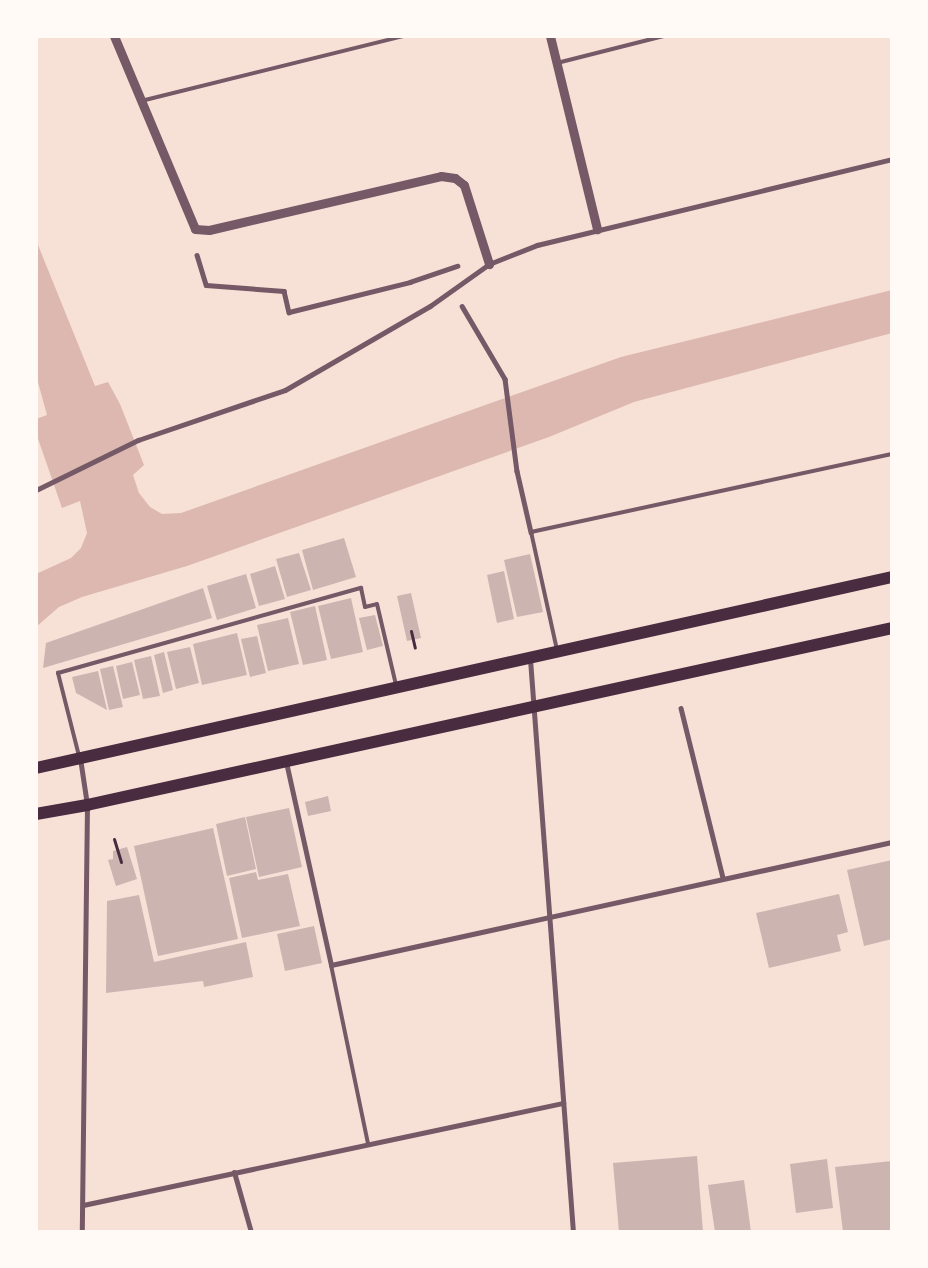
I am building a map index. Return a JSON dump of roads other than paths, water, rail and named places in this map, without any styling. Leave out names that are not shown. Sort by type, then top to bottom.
[{"type":"main road","points":[[38,767],[892,577]]},
{"type":"main road","points":[[36,814],[87,805],[286,759],[892,628]]},
{"type":"street","points":[[114,36],[195,229],[210,230],[441,176],[455,178],[464,184],[489,264]]},
{"type":"street","points":[[550,36],[597,229]]},
{"type":"street","points":[[36,490],[138,440],[285,390],[430,306],[489,264],[537,244],[892,159]]},
{"type":"street","points":[[197,255],[206,285],[284,291],[289,312],[410,282],[457,266]]},
{"type":"street","points":[[462,306],[505,379],[517,471],[531,532]]},
{"type":"street","points":[[530,658],[573,1232]]},
{"type":"street","points":[[681,708],[723,878]]},
{"type":"street","points":[[79,757],[87,805],[82,1232]]},
{"type":"street","points":[[286,759],[331,965],[549,914],[892,842]]},
{"type":"street","points":[[82,1205],[563,1103]]},
{"type":"street","points":[[234,1172],[251,1232]]},
{"type":"lane","points":[[141,101],[404,36]]},
{"type":"lane","points":[[557,63],[664,36]]},
{"type":"lane","points":[[557,652],[531,532],[892,454]]},
{"type":"lane","points":[[79,757],[58,673],[361,588],[365,607],[377,604],[396,687]]},
{"type":"lane","points":[[331,965],[368,1143]]}]
